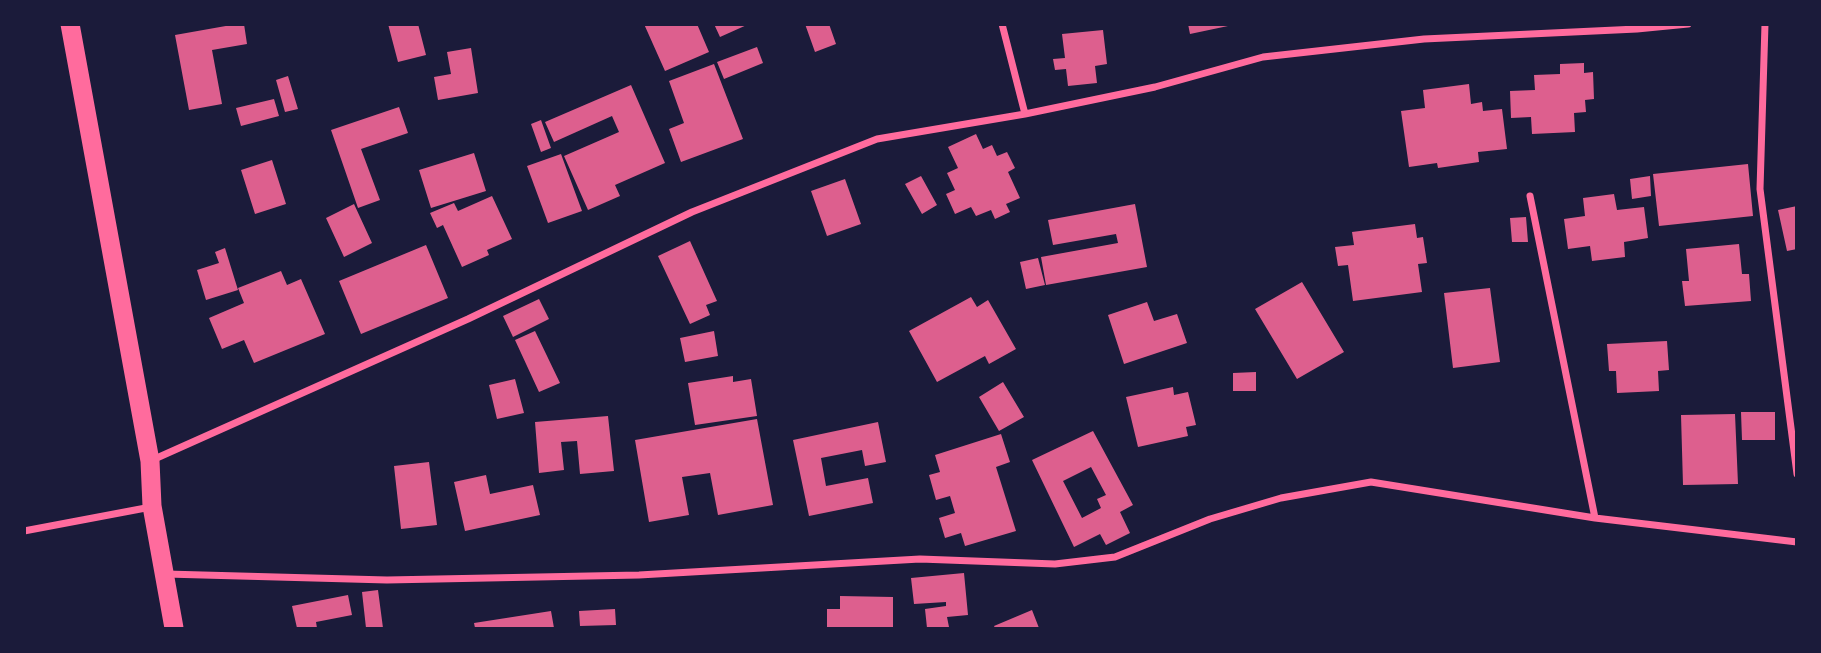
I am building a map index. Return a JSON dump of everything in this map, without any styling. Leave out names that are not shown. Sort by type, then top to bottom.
[{"type":"highway","points":[[70,24],[150,461],[152,506],[174,628]]},
{"type":"street","points":[[1002,24],[1025,114]]},
{"type":"street","points":[[150,461],[468,319],[716,202],[877,139],[1025,114],[1154,86],[1263,57],[1424,39],[1688,24]]},
{"type":"street","points":[[1765,24],[1760,189],[1797,474]]},
{"type":"street","points":[[1530,196],[1595,518]]},
{"type":"street","points":[[163,574],[387,580],[639,575],[920,559],[1055,564],[1115,556],[1209,519],[1281,498],[1371,482],[1595,518],[1797,542]]},
{"type":"street","points":[[24,531],[152,506]]},
{"type":"building","points":[[244,24],[247,44],[212,50],[222,104],[189,110],[175,35]]},
{"type":"building","points":[[388,24],[418,24],[426,55],[398,62]]},
{"type":"building","points":[[644,24],[697,24],[709,52],[665,71]]},
{"type":"building","points":[[714,24],[749,24],[720,37]]},
{"type":"building","points":[[805,24],[829,24],[836,44],[815,52]]},
{"type":"building","points":[[1188,24],[1228,24],[1228,26],[1190,34]]},
{"type":"building","points":[[1103,30],[1107,64],[1095,66],[1097,83],[1068,86],[1066,69],[1055,70],[1053,59],[1065,58],[1062,34]]},
{"type":"building","points":[[757,47],[763,63],[724,79],[717,62]]},
{"type":"building","points":[[471,48],[478,93],[438,100],[434,77],[451,74],[447,52]]},
{"type":"building","points":[[1584,63],[1584,73],[1593,72],[1594,99],[1585,100],[1586,112],[1574,113],[1575,132],[1532,134],[1531,117],[1511,118],[1510,91],[1535,90],[1534,75],[1560,74],[1560,64]]},
{"type":"building","points":[[714,64],[743,139],[681,162],[669,129],[684,123],[669,81]]},
{"type":"building","points":[[288,76],[298,109],[285,112],[276,80]]},
{"type":"building","points":[[1469,84],[1471,104],[1482,102],[1483,111],[1502,109],[1507,149],[1478,152],[1479,162],[1438,168],[1437,163],[1409,167],[1401,111],[1425,108],[1423,90]]},
{"type":"building","points":[[631,85],[665,163],[615,185],[620,196],[588,210],[564,156],[619,132],[612,116],[554,142],[545,122]]},
{"type":"building","points":[[274,99],[279,116],[241,126],[236,108]]},
{"type":"building","points":[[399,107],[408,133],[361,149],[380,200],[358,208],[331,130]]},
{"type":"building","points":[[541,120],[551,148],[541,152],[531,124]]},
{"type":"building","points":[[976,134],[983,149],[992,145],[997,156],[1007,152],[1015,168],[1008,172],[1020,198],[1006,204],[1010,212],[995,219],[991,210],[976,216],[971,207],[955,214],[946,194],[955,190],[947,173],[958,168],[948,147]]},
{"type":"building","points":[[474,153],[486,191],[431,208],[419,170]]},
{"type":"building","points":[[561,154],[582,211],[548,223],[527,166]]},
{"type":"building","points":[[272,160],[286,204],[255,214],[241,170]]},
{"type":"building","points":[[1748,164],[1753,216],[1659,226],[1653,174]]},
{"type":"building","points":[[921,176],[937,205],[922,214],[905,184]]},
{"type":"building","points":[[1650,176],[1651,196],[1632,199],[1630,179]]},
{"type":"building","points":[[845,179],[861,224],[827,236],[811,191]]},
{"type":"building","points":[[1614,194],[1617,210],[1644,207],[1648,238],[1624,242],[1625,257],[1592,261],[1590,246],[1568,249],[1564,219],[1585,216],[1583,198]]},
{"type":"building","points":[[492,196],[512,239],[487,250],[489,255],[462,267],[443,225],[437,228],[430,213],[454,203],[458,211]]},
{"type":"building","points":[[354,204],[372,243],[344,257],[326,218]]},
{"type":"building","points":[[1135,204],[1147,267],[1046,285],[1041,257],[1118,243],[1116,234],[1053,245],[1048,220]]},
{"type":"building","points":[[1797,206],[1797,249],[1787,251],[1778,210]]},
{"type":"building","points":[[1526,217],[1528,242],[1512,242],[1510,218]]},
{"type":"building","points":[[1415,224],[1417,238],[1423,237],[1427,263],[1418,264],[1422,292],[1353,301],[1348,265],[1338,266],[1335,247],[1354,245],[1352,232]]},
{"type":"building","points":[[690,241],[717,301],[706,305],[710,315],[690,324],[658,256]]},
{"type":"building","points":[[1739,244],[1742,274],[1749,274],[1751,301],[1685,306],[1682,281],[1689,281],[1686,249]]},
{"type":"building","points":[[426,245],[448,298],[361,334],[339,281]]},
{"type":"building","points":[[225,248],[238,290],[206,300],[197,270],[219,263],[215,252]]},
{"type":"building","points":[[1038,258],[1045,285],[1026,289],[1020,262]]},
{"type":"building","points":[[281,271],[287,285],[301,279],[325,334],[254,363],[244,340],[222,349],[209,318],[244,303],[238,288]]},
{"type":"building","points":[[1302,282],[1344,352],[1297,379],[1255,309]]},
{"type":"building","points":[[1490,288],[1500,362],[1453,368],[1444,293]]},
{"type":"building","points":[[971,297],[977,307],[988,300],[1016,349],[989,364],[985,356],[937,382],[909,331]]},
{"type":"building","points":[[539,299],[549,319],[513,337],[503,316]]},
{"type":"building","points":[[1147,302],[1154,321],[1177,314],[1187,343],[1124,364],[1108,315]]},
{"type":"building","points":[[535,331],[560,383],[539,392],[515,340]]},
{"type":"building","points":[[714,331],[718,356],[685,362],[680,338]]},
{"type":"building","points":[[1667,341],[1669,370],[1658,371],[1659,391],[1617,393],[1616,371],[1609,371],[1607,344]]},
{"type":"building","points":[[1256,372],[1256,391],[1233,391],[1233,373]]},
{"type":"building","points":[[733,376],[733,382],[751,379],[757,416],[695,425],[688,383]]},
{"type":"building","points":[[515,379],[524,413],[497,419],[489,385]]},
{"type":"building","points":[[1003,382],[1024,417],[999,431],[979,397]]},
{"type":"building","points":[[1173,387],[1174,395],[1188,392],[1196,425],[1186,427],[1188,436],[1138,447],[1126,397]]},
{"type":"building","points":[[1741,412],[1775,412],[1775,440],[1742,440]]},
{"type":"building","points":[[1735,414],[1738,484],[1683,485],[1681,415]]},
{"type":"building","points":[[608,416],[614,471],[580,474],[577,441],[561,442],[564,470],[539,473],[535,422]]},
{"type":"building","points":[[757,419],[773,505],[718,515],[710,473],[682,477],[689,515],[649,522],[635,440]]},
{"type":"building","points":[[878,422],[886,462],[865,466],[862,450],[821,458],[826,486],[868,478],[873,503],[809,516],[793,440]]},
{"type":"building","points":[[1093,431],[1133,505],[1120,512],[1130,533],[1106,545],[1100,534],[1074,547],[1032,460]],"holes":[[[1091,467],[1106,495],[1097,499],[1101,508],[1082,518],[1063,481]]]},
{"type":"building","points":[[1001,434],[1010,462],[996,467],[1016,531],[965,546],[961,533],[945,538],[939,518],[955,513],[950,496],[936,500],[929,475],[940,472],[935,455]]},
{"type":"building","points":[[429,462],[437,525],[401,529],[394,466]]},
{"type":"building","points":[[486,475],[490,494],[533,485],[540,515],[465,531],[454,482]]},
{"type":"building","points":[[964,573],[968,615],[947,617],[949,627],[927,628],[925,609],[946,606],[946,602],[914,604],[911,578]]},
{"type":"building","points":[[378,590],[383,628],[366,628],[362,592]]},
{"type":"building","points":[[348,595],[352,615],[316,622],[317,628],[297,628],[292,606]]},
{"type":"building","points":[[840,596],[893,597],[893,628],[827,628],[827,609],[840,609]]},
{"type":"building","points":[[615,609],[616,625],[580,626],[579,611]]},
{"type":"building","points":[[1032,610],[1039,628],[994,626]]},
{"type":"building","points":[[551,611],[554,628],[475,628],[474,623]]}]
